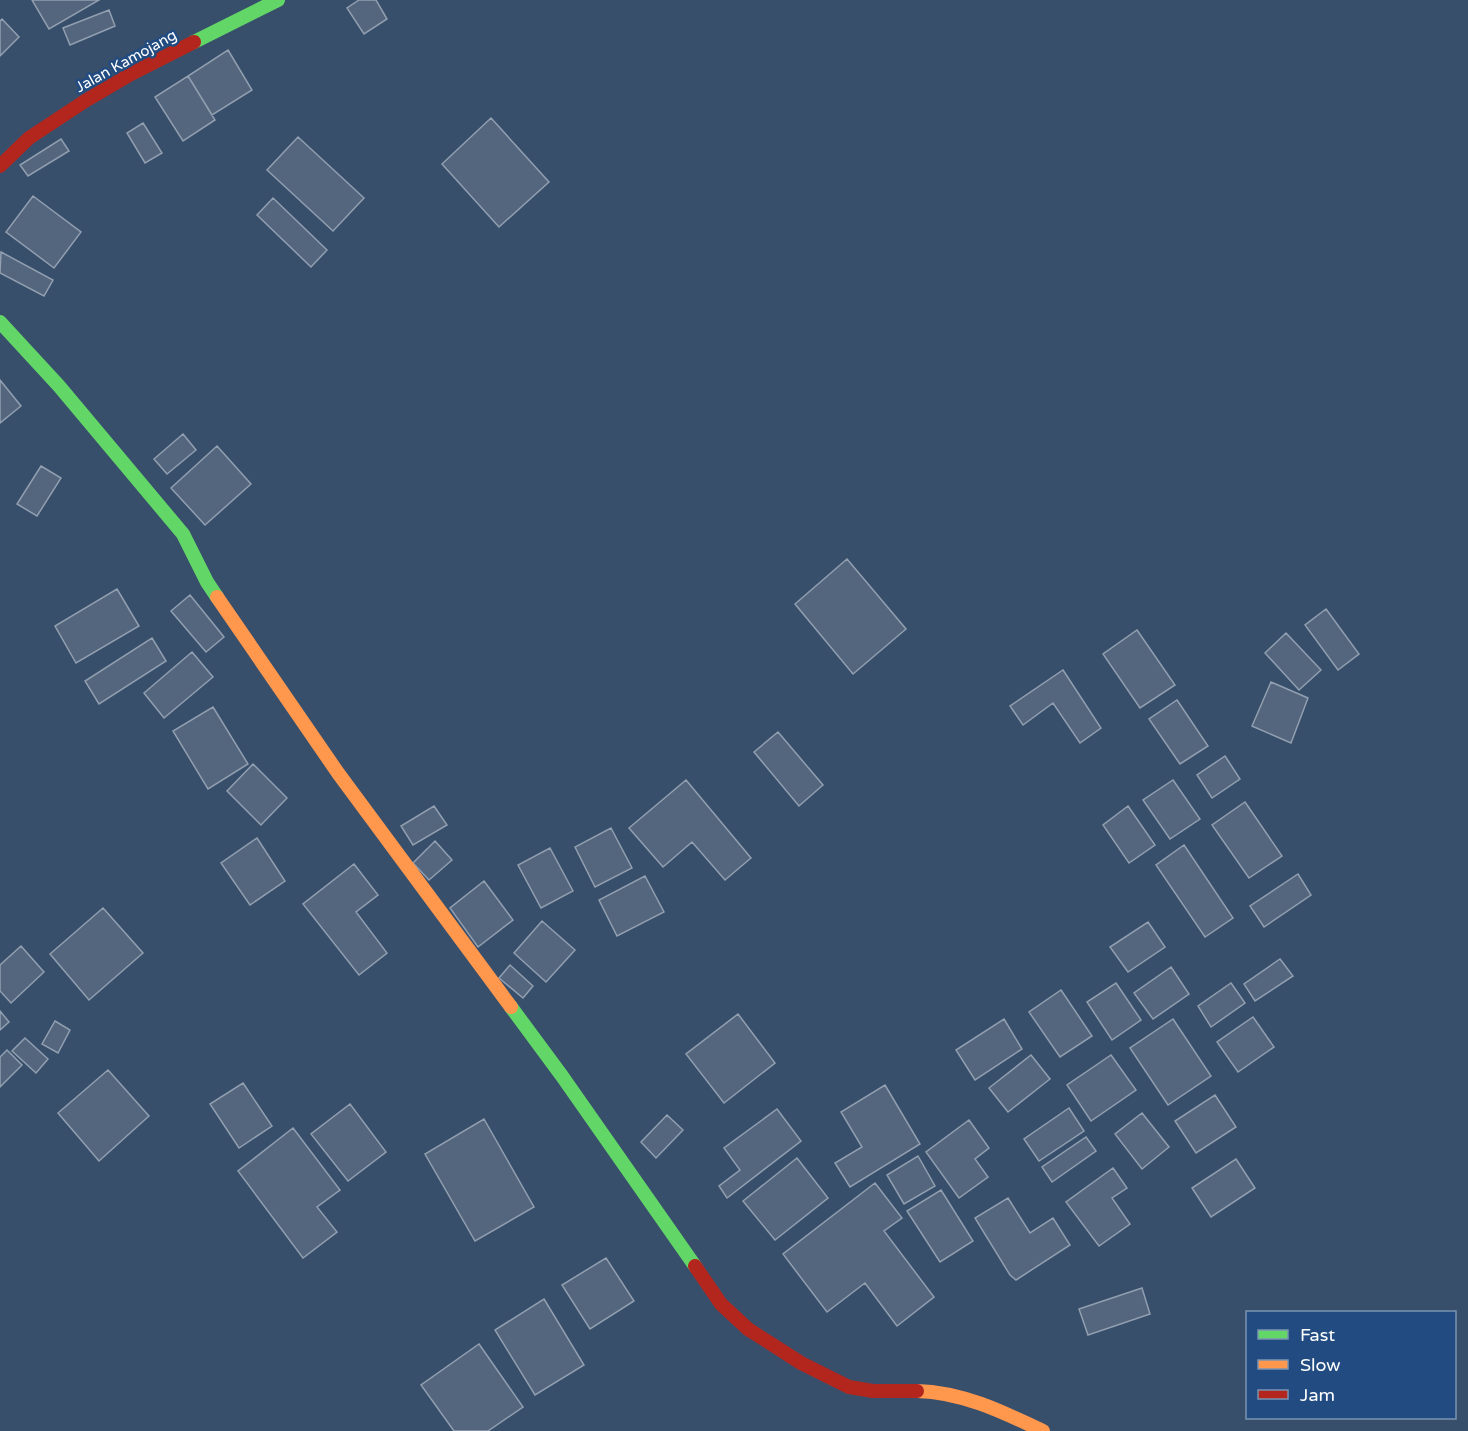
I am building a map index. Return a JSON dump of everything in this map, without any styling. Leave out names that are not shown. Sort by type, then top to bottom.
[{"type":"street","name":"Jalan Kamojang","points":[[0,166],[28,138],[130,74],[278,0]]},
{"type":"street","points":[[0,322],[58,386],[183,534],[207,582],[338,773],[597,1125],[721,1304],[748,1329],[801,1363],[849,1387],[873,1391],[901,1390],[953,1395],[997,1409],[1043,1431]]},
{"type":"building","points":[[32,0],[99,0],[49,29]]},
{"type":"building","points":[[359,0],[376,0],[387,19],[364,34],[347,8]]},
{"type":"building","points":[[109,10],[115,26],[70,45],[63,28]]},
{"type":"building","points":[[2,19],[19,37],[0,56],[0,21]]},
{"type":"building","points":[[228,50],[252,90],[212,115],[188,76]]},
{"type":"building","points":[[188,76],[215,120],[183,141],[155,97]]},
{"type":"building","points":[[491,118],[549,182],[499,227],[442,164]]},
{"type":"building","points":[[143,123],[162,153],[145,163],[127,133]]},
{"type":"building","points":[[298,137],[364,198],[333,231],[267,170]]},
{"type":"building","points":[[61,139],[69,151],[28,176],[20,165]]},
{"type":"building","points":[[33,196],[81,232],[54,268],[6,232]]},
{"type":"building","points":[[273,198],[327,250],[311,267],[257,215]]},
{"type":"building","points":[[1,252],[53,280],[44,296],[0,273]]},
{"type":"building","points":[[0,380],[21,406],[0,423]]},
{"type":"building","points":[[183,434],[196,450],[167,474],[154,459]]},
{"type":"building","points":[[217,446],[251,484],[205,525],[171,488]]},
{"type":"building","points":[[41,466],[61,478],[37,516],[17,504]]},
{"type":"building","points":[[847,559],[906,629],[853,674],[795,604]]},
{"type":"building","points":[[117,589],[139,626],[76,663],[55,626]]},
{"type":"building","points":[[190,595],[224,637],[206,652],[171,611]]},
{"type":"building","points":[[1326,609],[1359,654],[1338,670],[1305,625]]},
{"type":"building","points":[[1137,630],[1175,685],[1140,708],[1103,654]]},
{"type":"building","points":[[1286,633],[1321,670],[1299,690],[1265,653]]},
{"type":"building","points":[[152,638],[166,661],[99,704],[85,681]]},
{"type":"building","points":[[192,652],[213,677],[164,718],[144,693]]},
{"type":"building","points":[[1063,670],[1101,728],[1080,743],[1053,703],[1023,725],[1010,706]]},
{"type":"building","points":[[1271,682],[1308,698],[1291,743],[1252,726]]},
{"type":"building","points":[[1177,700],[1208,746],[1180,764],[1149,719]]},
{"type":"building","points":[[213,707],[248,764],[208,789],[173,731]]},
{"type":"building","points":[[778,732],[823,785],[799,806],[754,752]]},
{"type":"building","points":[[1225,756],[1240,779],[1212,798],[1197,775]]},
{"type":"building","points":[[253,764],[287,798],[261,825],[227,791]]},
{"type":"building","points":[[686,780],[751,858],[725,880],[692,842],[663,867],[629,828]]},
{"type":"building","points":[[1173,780],[1200,819],[1170,839],[1143,800]]},
{"type":"building","points":[[1245,802],[1282,856],[1249,878],[1212,825]]},
{"type":"building","points":[[434,806],[447,825],[413,845],[401,826]]},
{"type":"building","points":[[1128,806],[1155,845],[1129,863],[1103,825]]},
{"type":"building","points":[[611,828],[632,868],[595,887],[575,847]]},
{"type":"building","points":[[257,838],[285,881],[250,905],[221,863]]},
{"type":"building","points":[[435,841],[452,860],[429,880],[413,863]]},
{"type":"building","points":[[1184,845],[1233,918],[1205,937],[1156,865]]},
{"type":"building","points":[[550,848],[573,891],[541,908],[518,865]]},
{"type":"building","points":[[354,864],[378,895],[356,912],[387,953],[359,975],[303,904]]},
{"type":"building","points":[[1298,874],[1311,895],[1264,927],[1250,906]]},
{"type":"building","points":[[645,876],[664,912],[617,936],[599,900]]},
{"type":"building","points":[[484,881],[513,920],[478,947],[450,908]]},
{"type":"building","points":[[103,908],[143,953],[89,1000],[50,954]]},
{"type":"building","points":[[542,921],[575,950],[546,982],[514,953]]},
{"type":"building","points":[[1148,922],[1165,947],[1128,972],[1110,947]]},
{"type":"building","points":[[21,946],[44,972],[11,1003],[0,991],[0,965]]},
{"type":"building","points":[[1280,959],[1293,976],[1255,1001],[1244,984]]},
{"type":"building","points":[[510,965],[533,986],[523,998],[499,978]]},
{"type":"building","points":[[1171,967],[1189,994],[1153,1019],[1134,993]]},
{"type":"building","points":[[1116,983],[1141,1020],[1112,1040],[1087,1002]]},
{"type":"building","points":[[1231,983],[1245,1003],[1211,1027],[1198,1006]]},
{"type":"building","points":[[1061,990],[1092,1036],[1060,1057],[1029,1012]]},
{"type":"building","points":[[0,1011],[9,1022],[0,1030]]},
{"type":"building","points":[[738,1014],[775,1063],[724,1103],[686,1054]]},
{"type":"building","points":[[1253,1017],[1274,1047],[1238,1072],[1217,1042]]},
{"type":"building","points":[[1004,1019],[1022,1049],[975,1080],[956,1050]]},
{"type":"building","points":[[1173,1019],[1211,1076],[1168,1105],[1130,1048]]},
{"type":"building","points":[[55,1021],[70,1030],[58,1053],[42,1044]]},
{"type":"building","points":[[25,1038],[48,1059],[36,1073],[12,1051]]},
{"type":"building","points":[[7,1050],[22,1065],[0,1087],[0,1057]]},
{"type":"building","points":[[1031,1055],[1050,1079],[1008,1112],[989,1088]]},
{"type":"building","points":[[1111,1055],[1136,1090],[1091,1121],[1067,1085]]},
{"type":"building","points":[[108,1070],[149,1116],[99,1161],[58,1113]]},
{"type":"building","points":[[243,1083],[272,1126],[239,1148],[210,1104]]},
{"type":"building","points":[[885,1085],[920,1144],[850,1187],[835,1163],[862,1147],[841,1112]]},
{"type":"building","points":[[1215,1095],[1236,1127],[1196,1153],[1175,1121]]},
{"type":"building","points":[[350,1104],[386,1152],[348,1181],[311,1134]]},
{"type":"building","points":[[1069,1108],[1084,1131],[1039,1161],[1024,1139]]},
{"type":"building","points":[[777,1109],[801,1141],[727,1198],[719,1186],[740,1170],[724,1148]]},
{"type":"building","points":[[1142,1113],[1169,1147],[1142,1169],[1115,1134]]},
{"type":"building","points":[[667,1115],[683,1130],[656,1158],[641,1142]]},
{"type":"building","points":[[484,1119],[534,1207],[475,1241],[425,1154]]},
{"type":"building","points":[[969,1120],[989,1148],[975,1159],[988,1177],[959,1198],[926,1152]]},
{"type":"building","points":[[293,1128],[340,1190],[317,1207],[337,1232],[303,1258],[238,1171]]},
{"type":"building","points":[[1086,1137],[1096,1151],[1052,1182],[1042,1167]]},
{"type":"building","points":[[918,1156],[935,1186],[904,1204],[887,1175]]},
{"type":"building","points":[[797,1158],[828,1198],[775,1240],[743,1201]]},
{"type":"building","points":[[1236,1159],[1255,1188],[1211,1217],[1192,1188]]},
{"type":"building","points":[[1113,1168],[1127,1188],[1112,1198],[1130,1224],[1099,1246],[1066,1202]]},
{"type":"building","points":[[875,1183],[902,1218],[884,1231],[934,1297],[897,1326],[865,1283],[827,1312],[783,1254]]},
{"type":"building","points":[[941,1190],[973,1241],[940,1262],[907,1211]]},
{"type":"building","points":[[1008,1198],[1030,1233],[1053,1218],[1070,1245],[1016,1280],[1010,1275],[975,1218]]},
{"type":"building","points":[[606,1258],[634,1301],[590,1329],[562,1285]]},
{"type":"building","points":[[1142,1288],[1150,1314],[1088,1335],[1079,1309]]},
{"type":"building","points":[[544,1299],[584,1365],[535,1395],[495,1330]]},
{"type":"building","points":[[479,1344],[523,1407],[488,1431],[454,1431],[421,1385]]},
{"type":"traffic: fast","points":[[194,42],[278,0]]},
{"type":"traffic: fast","points":[[0,322],[59,386],[183,534],[217,597]]},
{"type":"traffic: fast","points":[[511,1007],[695,1266]]},
{"type":"traffic: slow","points":[[217,597],[338,773],[511,1007]]},
{"type":"traffic: slow","points":[[917,1391],[966,1399],[1043,1431]]},
{"type":"traffic: jam","points":[[0,166],[29,138],[85,101],[131,74],[194,42]]},
{"type":"traffic: jam","points":[[695,1266],[721,1304],[748,1329],[801,1363],[849,1387],[873,1391],[917,1391]]}]
